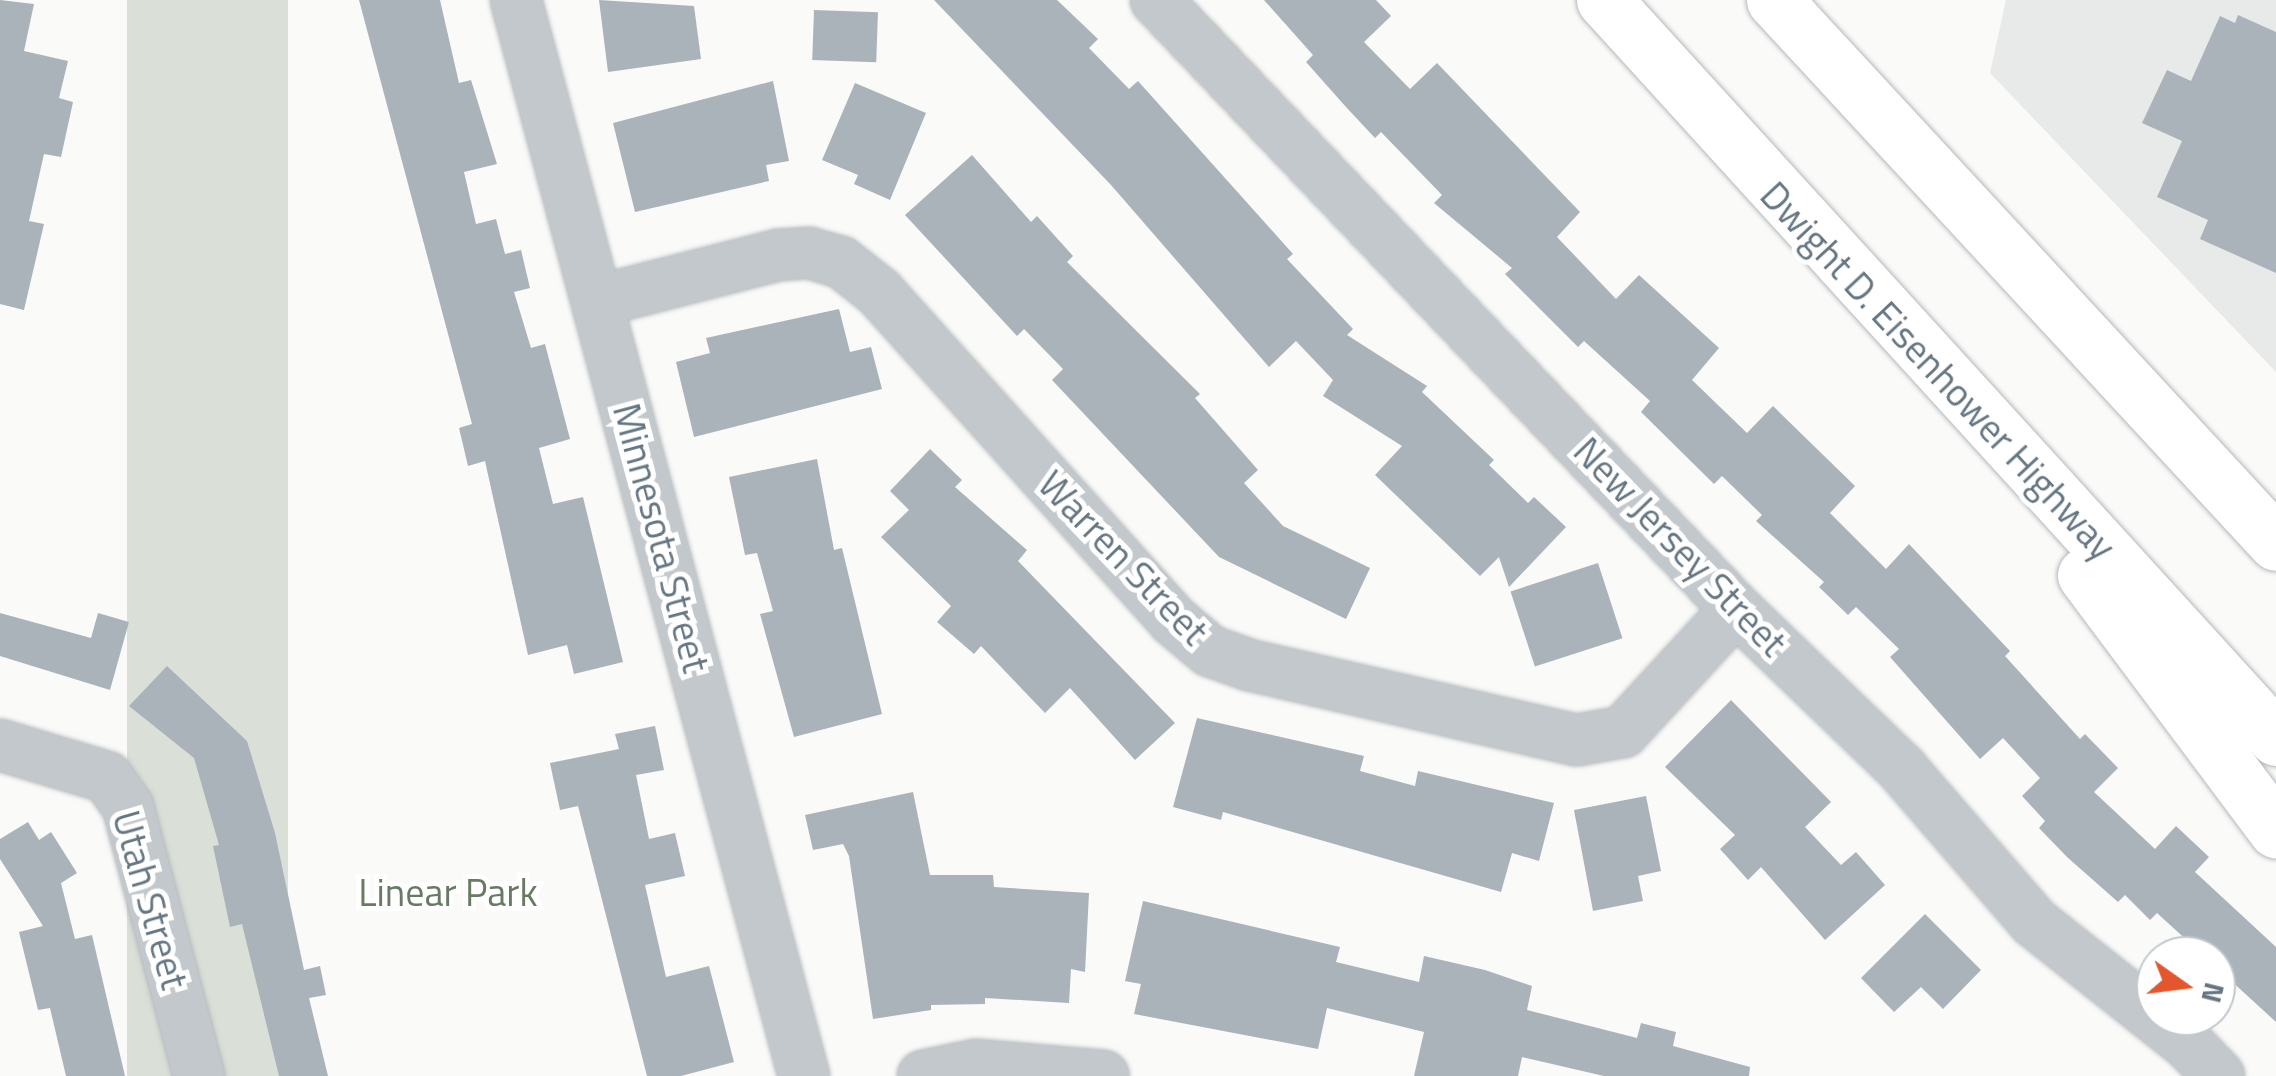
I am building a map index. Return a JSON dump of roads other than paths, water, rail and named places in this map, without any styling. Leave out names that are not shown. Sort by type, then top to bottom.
[{"type":"highway","points":[[1578,0],[1739,153]]},
{"type":"highway","name":"Dwight D. Eisenhower Highway","points":[[1604,0],[1939,374],[2276,738]]},
{"type":"highway","points":[[1774,0],[2276,543]]},
{"type":"highway","points":[[1816,0],[1949,185]]},
{"type":"highway","points":[[1939,374],[2276,830]]},
{"type":"street","name":"Minnesota Street","points":[[516,0],[804,1076]]},
{"type":"street","name":"New Jersey Street","points":[[1156,0],[1736,608],[1902,770],[2034,922],[2189,1044],[2219,1076]]},
{"type":"street","name":"Warren Street","points":[[598,302],[779,255],[808,253],[840,262],[879,292],[1173,620],[1210,651],[1248,665],[1576,740],[1622,732],[1736,608]]},
{"type":"street","name":"Utah Street","points":[[0,745],[107,777],[128,808],[199,1076]]},
{"type":"street","points":[[923,1076],[976,1065],[1104,1076]]},
{"type":"park label","name":"Linear Park","points":[[448,893]]}]
